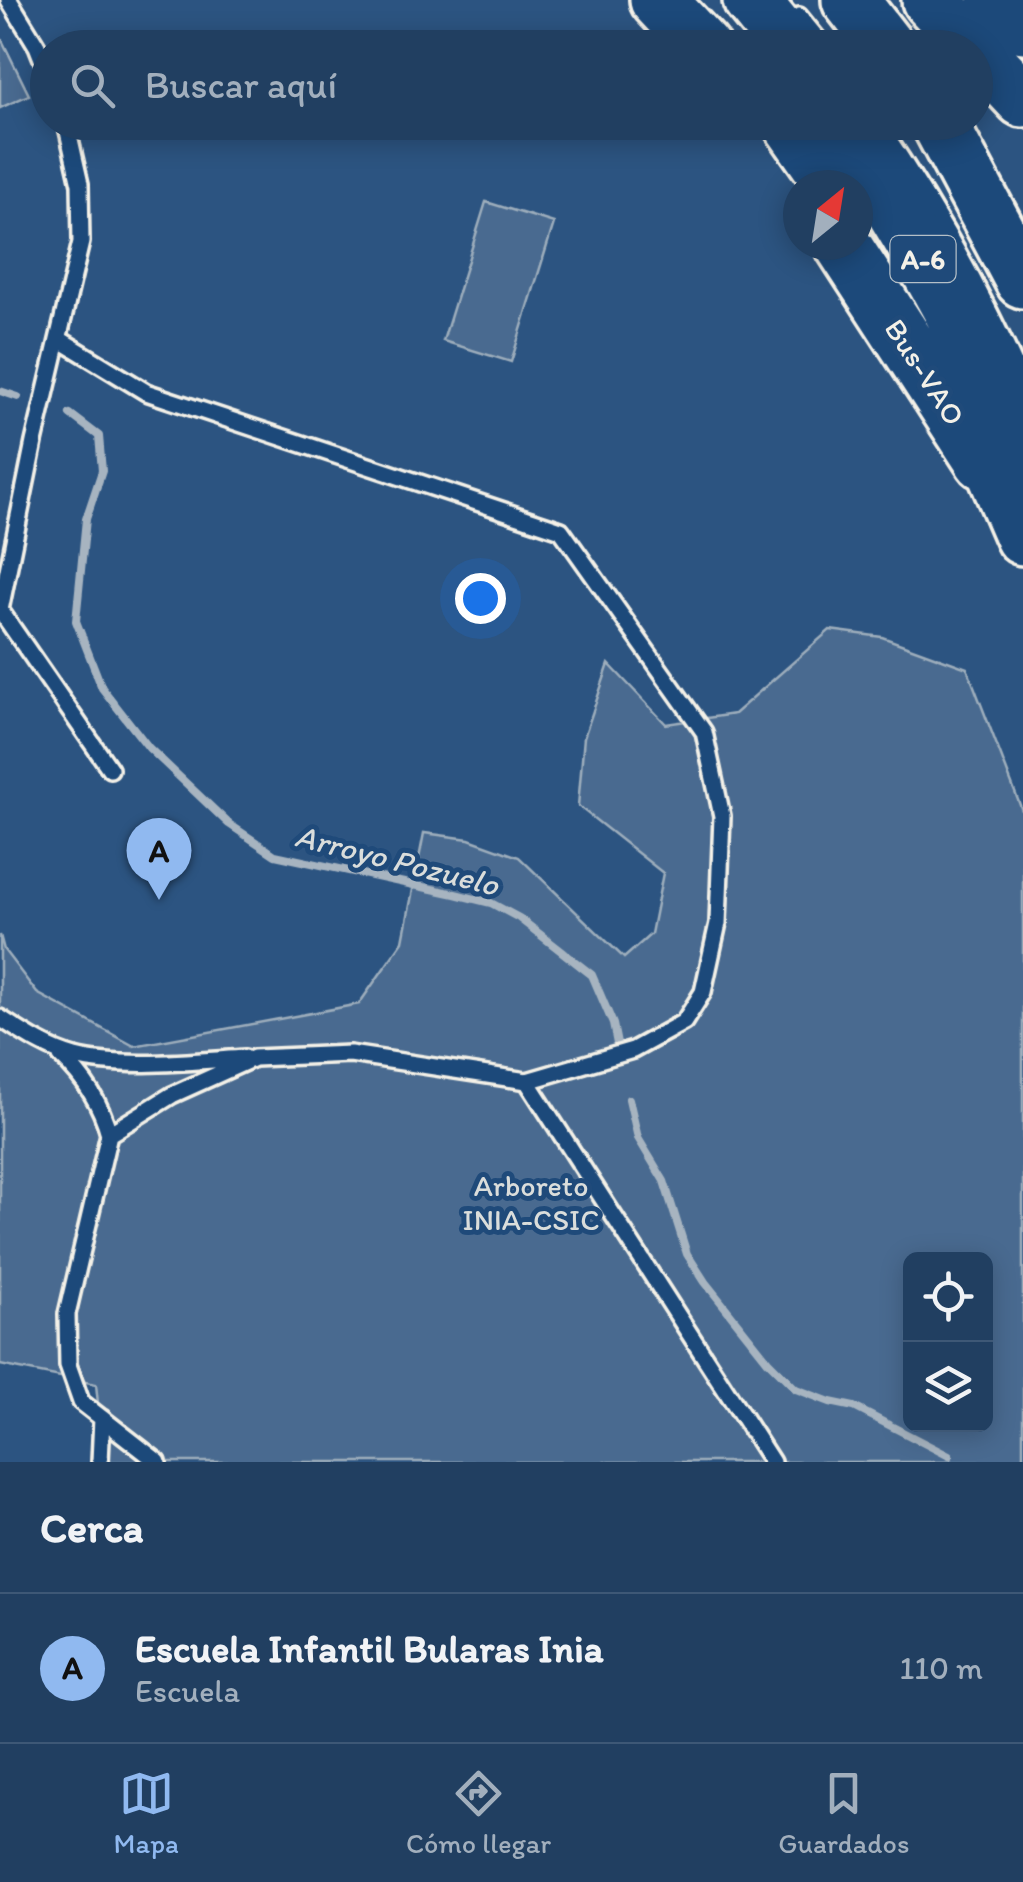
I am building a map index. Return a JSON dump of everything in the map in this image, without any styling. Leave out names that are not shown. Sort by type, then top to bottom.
[{"type":"highway","points":[[658,0],[686,30]]},
{"type":"highway","points":[[699,0],[722,30]]},
{"type":"highway","points":[[751,0],[775,30]]},
{"type":"highway","points":[[850,0],[872,30]]},
{"type":"highway","points":[[930,0],[958,30]]},
{"type":"highway","points":[[996,0],[1023,24]]},
{"type":"highway","points":[[993,68],[1023,100]]},
{"type":"highway","points":[[772,140],[792,170]]},
{"type":"highway","points":[[803,140],[824,170]]},
{"type":"highway","name":"Bus-VAO","points":[[851,140],[944,295],[1011,392]]},
{"type":"highway","name":"A-6","points":[[950,140],[1023,280]]},
{"type":"highway","name":"A-6","points":[[873,246],[1019,502]]},
{"type":"highway","name":"Bus-VAO","points":[[853,260],[1019,502]]},
{"type":"highway","name":"A-6","points":[[1011,392],[1019,502]]},
{"type":"lane","points":[[9,0],[30,34]]},
{"type":"lane","points":[[784,0],[810,30]]},
{"type":"lane","points":[[70,140],[80,184],[81,242],[0,611],[110,769]]},
{"type":"lane","points":[[889,140],[914,176],[1007,347],[1011,392]]},
{"type":"lane","points":[[950,140],[1012,226]]},
{"type":"lane","points":[[0,1018],[54,1050],[78,1058],[154,1062],[350,1054],[527,1081],[633,1050],[684,1022],[702,992],[718,923],[722,816],[704,732],[561,530],[146,392],[59,339]]},
{"type":"lane","points":[[54,1050],[81,1076],[109,1134],[67,1314],[68,1366],[82,1402],[158,1462]]},
{"type":"lane","points":[[109,1134],[172,1095],[254,1058]]},
{"type":"lane","points":[[527,1081],[772,1462]]},
{"type":"lane","points":[[100,1462],[102,1418]]},
{"type":"green space","points":[[0,36],[29,95],[0,108]]},
{"type":"green space","points":[[486,202],[554,223],[511,362],[443,341]]},
{"type":"green space","name":"Arboreto INIA-CSIC","points":[[830,630],[882,637],[967,668],[1023,813],[1023,1462],[104,1462],[96,1384],[0,1365],[0,935],[4,950],[37,993],[134,1046],[359,1004],[403,941],[424,833],[469,839],[519,857],[624,958],[651,934],[663,873],[578,806],[584,737],[609,664],[666,724],[734,714]]},
{"type":"waterway","name":"Arroyo Pozuelo","points":[[0,391],[18,397]]},
{"type":"waterway","name":"Arroyo Pozuelo","points":[[70,414],[99,436],[102,471],[86,519],[76,621],[102,688],[149,748],[229,824],[275,855],[491,903],[519,918],[592,975],[613,1024],[617,1044]]},
{"type":"waterway","name":"Arroyo Pozuelo","points":[[629,1099],[638,1138],[664,1181],[687,1254],[768,1361],[796,1389],[854,1407],[949,1456]]},
{"type":"place","name":"Escuela Infantil Bularas Inia","points":[[159,900]]}]
